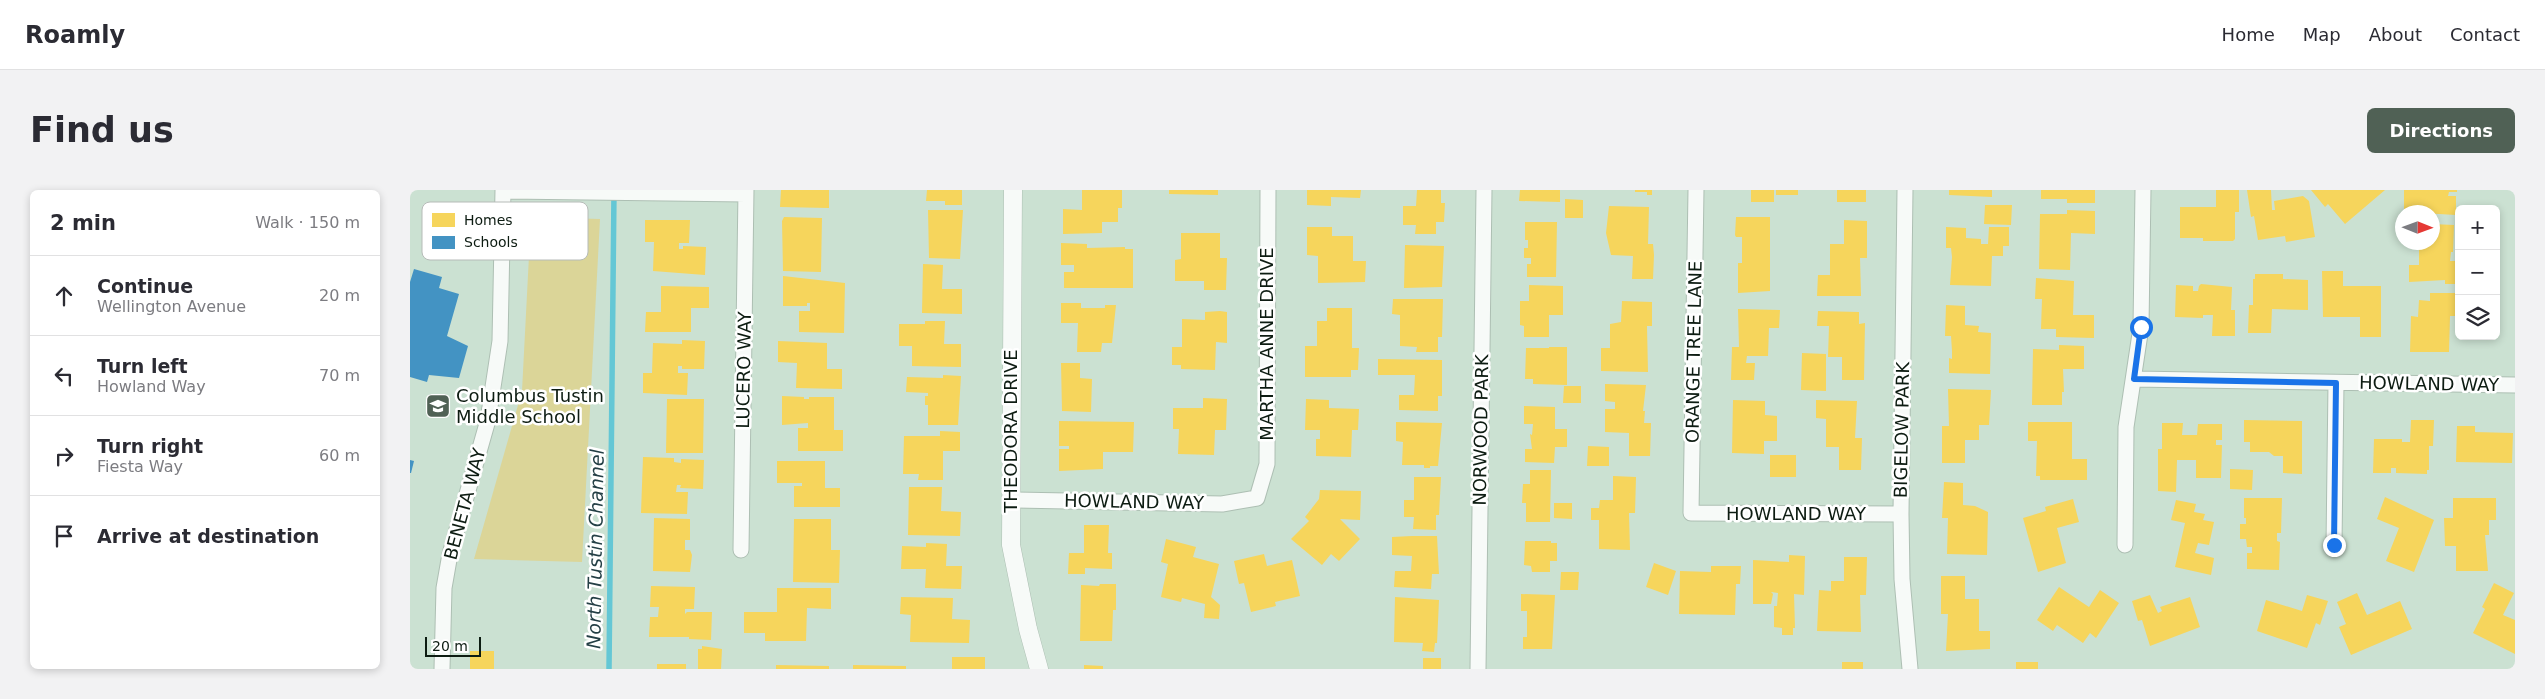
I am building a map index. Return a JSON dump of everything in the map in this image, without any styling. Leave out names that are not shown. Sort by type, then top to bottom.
[{"type":"street","points":[[503,190],[636,193],[746,192]]},
{"type":"street","name":"THEODORA DRIVE","points":[[1013,190],[1011,545],[1028,629],[1039,669]]},
{"type":"street","name":"MARTHA ANNE DRIVE","points":[[1257,498],[1267,464],[1268,190]]},
{"type":"street","name":"NORWOOD PARK","points":[[1478,669],[1484,190]]},
{"type":"street","name":"ORANGE TREE LANE","points":[[1691,513],[1696,190]]},
{"type":"street","name":"BIGELOW PARK","points":[[1905,190],[1901,514],[1902,579],[1910,669]]},
{"type":"street","points":[[2125,545],[2126,427],[2141,327],[2143,190]]},
{"type":"street","name":"LUCERO WAY","points":[[742,550],[746,192]]},
{"type":"street","name":"BENETA WAY","points":[[442,669],[444,588],[450,554],[488,420],[500,341],[502,260]]},
{"type":"street","name":"HOWLAND WAY","points":[[2134,379],[2515,385]]},
{"type":"street","points":[[2334,545],[2336,383]]},
{"type":"street","name":"HOWLAND WAY","points":[[1010,500],[1222,504],[1257,498]]},
{"type":"street","name":"HOWLAND WAY","points":[[1691,513],[1901,514]]},
{"type":"shaded area","points":[[588,219],[600,219],[582,562],[474,559],[522,391],[529,260],[588,260]]},
{"type":"building: Homes","points":[[781,190],[829,190],[829,208],[780,207]]},
{"type":"building: Homes","points":[[927,190],[962,190],[962,205],[945,205],[945,201],[926,201]]},
{"type":"building: Homes","points":[[1082,190],[1122,190],[1122,208],[1118,208],[1118,222],[1102,222],[1102,233],[1063,234],[1063,209],[1082,210]]},
{"type":"building: Homes","points":[[1169,190],[1218,190],[1218,195],[1169,194]]},
{"type":"building: Homes","points":[[1307,190],[1361,190],[1360,198],[1331,197],[1331,206],[1307,205]]},
{"type":"building: Homes","points":[[1417,190],[1441,190],[1441,203],[1445,203],[1444,222],[1436,222],[1436,234],[1415,234],[1416,225],[1403,225],[1403,206],[1416,206]]},
{"type":"building: Homes","points":[[1520,190],[1560,190],[1560,202],[1519,201]]},
{"type":"building: Homes","points":[[1635,190],[1652,190],[1652,195],[1647,195],[1647,192],[1635,192]]},
{"type":"building: Homes","points":[[1751,190],[1774,190],[1774,202],[1751,202]]},
{"type":"building: Homes","points":[[1776,190],[1798,190],[1798,195],[1776,195]]},
{"type":"building: Homes","points":[[1837,190],[1866,190],[1866,202],[1837,202]]},
{"type":"building: Homes","points":[[1949,190],[1992,190],[1992,197],[1949,195]]},
{"type":"building: Homes","points":[[2041,190],[2095,190],[2095,203],[2067,203],[2067,199],[2041,199]]},
{"type":"building: Homes","points":[[2216,190],[2239,190],[2239,212],[2235,212],[2235,239],[2233,241],[2203,241],[2203,238],[2180,238],[2180,207],[2216,207]]},
{"type":"building: Homes","points":[[2247,190],[2271,190],[2272,210],[2275,210],[2274,201],[2303,196],[2309,201],[2315,237],[2286,242],[2285,236],[2258,240],[2254,216],[2251,217]]},
{"type":"building: Homes","points":[[2311,190],[2385,190],[2345,224],[2328,204],[2325,207]]},
{"type":"building: Homes","points":[[2404,190],[2457,190],[2457,192],[2449,192],[2448,196],[2456,196],[2455,215],[2440,214],[2440,205],[2404,205]]},
{"type":"building: Homes","points":[[1565,199],[1583,200],[1583,218],[1565,218]]},
{"type":"building: Homes","points":[[1985,205],[2012,205],[2011,225],[1984,224]]},
{"type":"building: Homes","points":[[1609,206],[1649,207],[1648,244],[1653,244],[1653,279],[1632,279],[1633,256],[1611,255],[1606,233]]},
{"type":"building: Homes","points":[[928,210],[963,210],[960,259],[929,258]]},
{"type":"building: Homes","points":[[2067,210],[2095,211],[2095,234],[2071,233],[2070,270],[2039,269],[2040,214],[2067,214]]},
{"type":"building: Homes","points":[[784,217],[822,218],[821,272],[783,271],[782,221]]},
{"type":"building: Homes","points":[[1736,217],[1770,217],[1770,291],[1738,293],[1738,263],[1742,263],[1742,237],[1736,237],[1735,235]]},
{"type":"building: Homes","points":[[645,220],[690,220],[689,243],[679,243],[679,249],[683,249],[683,246],[706,247],[705,275],[653,271],[654,242],[645,242]]},
{"type":"building: Homes","points":[[1844,220],[1867,221],[1867,258],[1860,258],[1861,296],[1817,296],[1818,275],[1830,275],[1830,244],[1844,244]]},
{"type":"building: Homes","points":[[1525,222],[1557,222],[1556,277],[1527,277],[1527,264],[1531,264],[1531,258],[1524,258],[1524,248],[1528,248],[1528,240],[1525,240]]},
{"type":"building: Homes","points":[[2440,224],[2454,225],[2453,252],[2451,252],[2450,261],[2455,261],[2455,284],[2445,284],[2445,280],[2409,282],[2409,265],[2419,265],[2419,250],[2440,250]]},
{"type":"building: Homes","points":[[1307,227],[1332,227],[1332,236],[1353,236],[1353,261],[1366,261],[1365,282],[1318,283],[1318,256],[1307,255]]},
{"type":"building: Homes","points":[[1946,227],[1966,228],[1966,238],[1981,239],[1981,244],[1988,244],[1989,227],[2009,227],[2009,246],[2003,246],[2003,256],[1992,256],[1991,286],[1950,285],[1952,257],[1951,248],[1946,248]]},
{"type":"building: Homes","points":[[1181,233],[1220,233],[1220,258],[1227,258],[1226,290],[1204,290],[1204,281],[1175,281],[1175,260],[1181,259]]},
{"type":"building: Homes","points":[[1061,243],[1087,244],[1087,248],[1125,247],[1125,249],[1133,249],[1133,288],[1064,288],[1064,272],[1074,272],[1074,265],[1061,265]]},
{"type":"building: Homes","points":[[1405,245],[1444,246],[1442,287],[1404,288]]},
{"type":"building: Homes","points":[[923,264],[943,265],[942,289],[962,289],[962,314],[922,313]]},
{"type":"building: Homes","points":[[2322,271],[2343,271],[2343,286],[2381,286],[2381,337],[2360,337],[2360,317],[2323,317]]},
{"type":"building: Homes","points":[[2255,274],[2283,274],[2283,279],[2308,280],[2308,310],[2272,309],[2271,333],[2248,333],[2249,305],[2253,305],[2253,279],[2255,279]]},
{"type":"building: Homes","points":[[783,276],[845,283],[844,333],[799,332],[799,311],[810,311],[810,303],[807,303],[807,306],[783,306]]},
{"type":"building: Homes","points":[[2036,278],[2074,281],[2073,315],[2094,315],[2094,338],[2056,337],[2056,329],[2041,329],[2042,299],[2035,299]]},
{"type":"building: Homes","points":[[2201,284],[2232,287],[2231,310],[2235,310],[2235,336],[2212,336],[2213,315],[2203,315],[2203,318],[2175,317],[2176,285],[2193,286],[2193,291],[2198,291]]},
{"type":"building: Homes","points":[[1529,285],[1563,286],[1563,315],[1549,315],[1549,337],[1524,337],[1524,326],[1520,325],[1520,301],[1529,301]]},
{"type":"building: Homes","points":[[661,286],[709,287],[709,308],[691,308],[691,332],[645,332],[646,312],[661,312]]},
{"type":"building: Homes","points":[[2430,293],[2455,293],[2455,316],[2450,316],[2449,352],[2410,352],[2411,316],[2418,317],[2419,300],[2430,301]]},
{"type":"building: Homes","points":[[1393,299],[1443,299],[1442,337],[1438,337],[1438,352],[1416,352],[1417,347],[1400,346],[1400,315],[1392,314]]},
{"type":"building: Homes","points":[[1622,301],[1652,302],[1652,326],[1647,326],[1648,372],[1601,371],[1601,348],[1610,348],[1610,324],[1621,322]]},
{"type":"building: Homes","points":[[1061,303],[1081,303],[1081,308],[1105,308],[1105,305],[1116,305],[1112,343],[1102,343],[1101,352],[1077,352],[1078,323],[1061,323]]},
{"type":"building: Homes","points":[[1946,305],[1965,306],[1965,325],[1979,326],[1978,332],[1991,333],[1990,374],[1949,373],[1949,358],[1952,359],[1952,351],[1951,336],[1945,336]]},
{"type":"building: Homes","points":[[1327,308],[1352,308],[1352,348],[1359,348],[1358,370],[1351,370],[1351,377],[1305,377],[1305,346],[1317,346],[1317,321],[1327,321]]},
{"type":"building: Homes","points":[[1738,309],[1780,310],[1779,328],[1769,328],[1768,356],[1747,356],[1746,363],[1755,363],[1754,380],[1731,380],[1732,347],[1739,347]]},
{"type":"building: Homes","points":[[1818,311],[1859,312],[1859,324],[1865,323],[1864,380],[1842,380],[1842,357],[1828,357],[1829,326],[1817,326]]},
{"type":"building: Homes","points":[[1205,312],[1227,312],[1227,343],[1216,342],[1215,370],[1181,369],[1181,365],[1172,365],[1172,347],[1182,347],[1182,319],[1205,320]]},
{"type":"building: Homes","points":[[925,321],[945,321],[944,344],[961,344],[961,367],[912,366],[912,346],[899,346],[899,324],[925,324]]},
{"type":"building: Homes","points":[[682,340],[705,341],[704,369],[682,369],[682,366],[678,366],[678,373],[688,373],[687,395],[643,393],[643,373],[652,373],[653,343],[682,344]]},
{"type":"building: Homes","points":[[778,341],[827,343],[827,369],[842,369],[842,389],[796,388],[797,363],[778,362]]},
{"type":"building: Homes","points":[[2059,345],[2084,346],[2084,369],[2063,369],[2064,392],[2062,392],[2062,405],[2032,405],[2033,349],[2059,350]]},
{"type":"building: Homes","points":[[1567,347],[1567,385],[1533,384],[1533,379],[1525,379],[1526,348]]},
{"type":"building: Homes","points":[[1802,353],[1826,354],[1826,391],[1801,390]]},
{"type":"building: Homes","points":[[1378,359],[1442,360],[1442,396],[1438,396],[1438,411],[1399,410],[1399,395],[1414,395],[1415,375],[1378,375]]},
{"type":"building: Homes","points":[[1061,363],[1080,363],[1080,378],[1092,379],[1091,412],[1062,411]]},
{"type":"building: Homes","points":[[943,375],[961,376],[958,425],[928,425],[928,405],[925,405],[925,396],[928,396],[928,393],[906,392],[907,377],[943,378]]},
{"type":"building: Homes","points":[[1605,384],[1646,385],[1643,411],[1645,411],[1644,423],[1651,423],[1650,456],[1629,456],[1629,433],[1605,432],[1605,409],[1615,409],[1615,402],[1605,401]]},
{"type":"building: Homes","points":[[1564,386],[1581,386],[1581,403],[1563,403]]},
{"type":"building: Homes","points":[[1948,389],[1991,390],[1989,425],[1979,425],[1979,440],[1965,440],[1965,463],[1942,463],[1942,426],[1949,426]]},
{"type":"building: Homes","points":[[782,396],[804,397],[804,399],[809,399],[809,397],[834,397],[834,430],[843,430],[843,451],[798,451],[798,428],[808,428],[808,423],[782,425]]},
{"type":"building: Homes","points":[[1203,398],[1227,399],[1226,430],[1215,430],[1214,455],[1178,454],[1179,429],[1173,429],[1173,408],[1203,408]]},
{"type":"building: Homes","points":[[667,399],[704,399],[703,453],[666,453]]},
{"type":"building: Homes","points":[[1306,399],[1329,400],[1329,408],[1359,409],[1358,430],[1352,430],[1351,457],[1316,456],[1316,439],[1320,439],[1320,430],[1305,430]]},
{"type":"building: Homes","points":[[1733,400],[1765,401],[1765,415],[1777,416],[1777,441],[1764,441],[1764,454],[1732,453]]},
{"type":"building: Homes","points":[[1816,400],[1857,401],[1855,438],[1862,438],[1861,470],[1839,470],[1839,447],[1826,447],[1826,419],[1816,418]]},
{"type":"building: Homes","points":[[1524,406],[1555,407],[1555,429],[1567,429],[1567,447],[1555,447],[1554,463],[1525,462],[1525,449],[1532,449],[1530,434],[1532,435],[1533,424],[1524,424]]},
{"type":"building: Homes","points":[[2244,420],[2302,421],[2302,474],[2283,473],[2283,456],[2274,456],[2269,452],[2250,452],[2250,442],[2244,442]]},
{"type":"building: Homes","points":[[2411,420],[2434,420],[2433,446],[2429,446],[2429,470],[2427,470],[2427,474],[2396,473],[2396,468],[2391,468],[2391,473],[2373,473],[2374,439],[2402,439],[2402,442],[2410,442]]},
{"type":"building: Homes","points":[[1059,421],[1134,422],[1133,452],[1103,452],[1103,469],[1059,471],[1059,449],[1069,449],[1069,446],[1059,446]]},
{"type":"building: Homes","points":[[1396,422],[1442,423],[1438,466],[1424,468],[1424,465],[1402,465],[1403,442],[1396,441]]},
{"type":"building: Homes","points":[[2028,422],[2072,422],[2072,459],[2087,459],[2087,480],[2040,480],[2040,476],[2036,476],[2037,441],[2028,441]]},
{"type":"building: Homes","points":[[2162,423],[2183,423],[2182,435],[2197,435],[2198,424],[2222,424],[2222,440],[2216,440],[2216,445],[2222,445],[2221,478],[2196,478],[2196,460],[2177,460],[2176,492],[2158,491],[2158,449],[2162,449]]},
{"type":"building: Homes","points":[[2457,426],[2475,426],[2475,432],[2513,433],[2512,463],[2456,462]]},
{"type":"building: Homes","points":[[940,431],[960,432],[960,451],[943,451],[943,480],[918,480],[919,474],[903,474],[904,436],[940,436]]},
{"type":"building: Homes","points":[[1588,446],[1609,447],[1609,466],[1587,466]]},
{"type":"building: Homes","points":[[1770,455],[1796,455],[1796,477],[1770,477]]},
{"type":"building: Homes","points":[[643,457],[674,458],[674,462],[681,463],[681,459],[704,460],[703,489],[680,488],[681,485],[677,485],[676,492],[688,492],[687,514],[641,513]]},
{"type":"building: Homes","points":[[777,461],[825,461],[825,488],[840,488],[840,507],[794,507],[794,486],[802,486],[802,483],[777,483]]},
{"type":"building: Homes","points":[[2230,469],[2253,470],[2252,490],[2230,489]]},
{"type":"building: Homes","points":[[1530,470],[1551,470],[1550,522],[1526,522],[1526,503],[1522,503],[1523,484],[1530,484]]},
{"type":"building: Homes","points":[[1613,476],[1636,477],[1635,513],[1629,513],[1630,550],[1599,549],[1599,520],[1591,520],[1591,508],[1599,508],[1600,500],[1613,500]]},
{"type":"building: Homes","points":[[1414,477],[1441,477],[1439,515],[1436,515],[1436,530],[1413,529],[1414,517],[1404,517],[1404,500],[1414,500]]},
{"type":"building: Homes","points":[[1944,482],[1963,483],[1963,505],[1975,506],[1988,512],[1987,555],[1947,554],[1948,518],[1942,518]]},
{"type":"building: Homes","points":[[909,487],[942,487],[941,511],[961,512],[960,536],[908,535]]},
{"type":"building: Homes","points":[[1320,490],[1361,491],[1360,520],[1340,519],[1360,539],[1339,561],[1331,554],[1322,565],[1291,539],[1309,521],[1305,517],[1319,499]]},
{"type":"building: Homes","points":[[2385,497],[2434,520],[2414,572],[2386,561],[2399,528],[2377,519]]},
{"type":"building: Homes","points":[[2244,498],[2282,498],[2281,533],[2277,533],[2277,541],[2280,542],[2279,570],[2247,569],[2247,553],[2252,553],[2252,547],[2247,547],[2246,539],[2240,539],[2240,524],[2246,524],[2246,518],[2244,518]]},
{"type":"building: Homes","points":[[2453,498],[2496,498],[2496,520],[2489,520],[2489,535],[2485,535],[2488,571],[2456,571],[2456,546],[2445,546],[2444,518],[2453,518]]},
{"type":"building: Homes","points":[[2073,499],[2079,522],[2057,528],[2066,563],[2038,572],[2023,518],[2046,511],[2045,507]]},
{"type":"building: Homes","points":[[2176,500],[2196,504],[2194,512],[2205,514],[2203,520],[2214,522],[2209,545],[2198,543],[2195,553],[2214,558],[2211,575],[2175,567],[2185,523],[2171,520]]},
{"type":"building: Homes","points":[[1554,503],[1572,503],[1572,519],[1554,518]]},
{"type":"building: Homes","points":[[654,518],[690,519],[690,540],[685,540],[685,550],[690,550],[692,555],[690,572],[653,571]]},
{"type":"building: Homes","points":[[794,519],[831,519],[831,550],[840,550],[839,583],[793,582]]},
{"type":"building: Homes","points":[[1084,525],[1109,525],[1108,553],[1112,553],[1112,569],[1085,568],[1085,574],[1068,574],[1069,553],[1084,553]]},
{"type":"building: Homes","points":[[1437,536],[1439,574],[1432,574],[1431,589],[1394,587],[1395,571],[1411,571],[1412,556],[1392,555],[1392,537]]},
{"type":"building: Homes","points":[[1166,539],[1196,547],[1193,557],[1219,564],[1211,597],[1220,605],[1219,619],[1204,618],[1205,604],[1182,598],[1181,602],[1161,597],[1168,564],[1161,562]]},
{"type":"building: Homes","points":[[1525,541],[1551,541],[1551,543],[1557,543],[1557,561],[1550,561],[1550,572],[1532,572],[1531,566],[1524,565]]},
{"type":"building: Homes","points":[[926,543],[947,544],[946,566],[962,566],[961,589],[925,588],[926,569],[901,569],[902,546],[926,547]]},
{"type":"building: Homes","points":[[1264,554],[1267,566],[1292,560],[1300,596],[1275,602],[1276,606],[1251,612],[1244,583],[1239,584],[1234,561]]},
{"type":"building: Homes","points":[[1789,555],[1805,556],[1804,595],[1794,594],[1795,628],[1793,628],[1793,635],[1782,635],[1782,628],[1774,627],[1774,606],[1777,606],[1778,593],[1771,592],[1773,594],[1771,604],[1753,604],[1753,560],[1789,562]]},
{"type":"building: Homes","points":[[1844,557],[1867,557],[1866,595],[1860,595],[1861,632],[1817,631],[1819,590],[1831,591],[1831,581],[1844,581]]},
{"type":"building: Homes","points":[[1654,563],[1676,571],[1668,595],[1646,587]]},
{"type":"building: Homes","points":[[1711,566],[1741,566],[1740,584],[1736,584],[1735,615],[1679,614],[1680,571],[1711,572]]},
{"type":"building: Homes","points":[[1561,572],[1579,572],[1578,590],[1560,590]]},
{"type":"building: Homes","points":[[1941,576],[1965,576],[1965,599],[1979,599],[1979,631],[1990,631],[1990,649],[1946,651],[1948,614],[1941,614]]},
{"type":"building: Homes","points":[[2494,583],[2514,593],[2503,615],[2515,620],[2515,654],[2473,633],[2485,609],[2482,607]]},
{"type":"building: Homes","points":[[1100,584],[1116,584],[1116,610],[1113,610],[1112,641],[1080,641],[1081,585],[1099,586]]},
{"type":"building: Homes","points":[[651,586],[695,587],[694,609],[685,609],[685,614],[687,612],[712,612],[711,640],[689,639],[689,637],[649,637],[650,617],[658,617],[659,607],[650,607]]},
{"type":"building: Homes","points":[[2059,587],[2089,607],[2100,590],[2119,603],[2096,638],[2090,633],[2083,643],[2057,625],[2053,631],[2037,620]]},
{"type":"building: Homes","points":[[777,588],[831,588],[831,609],[807,608],[806,641],[765,641],[765,633],[744,633],[744,612],[777,612]]},
{"type":"building: Homes","points":[[2357,593],[2367,615],[2400,601],[2412,629],[2351,655],[2339,627],[2346,624],[2337,602]]},
{"type":"building: Homes","points":[[1521,594],[1555,595],[1552,649],[1523,649],[1523,637],[1527,637],[1527,611],[1521,611]]},
{"type":"building: Homes","points":[[2150,595],[2158,613],[2162,611],[2160,607],[2190,597],[2200,627],[2150,646],[2142,620],[2138,621],[2132,601]]},
{"type":"building: Homes","points":[[2307,595],[2328,601],[2320,625],[2316,623],[2307,648],[2257,631],[2266,600],[2302,611]]},
{"type":"building: Homes","points":[[901,597],[953,598],[952,619],[970,620],[969,643],[910,642],[911,615],[900,614]]},
{"type":"building: Homes","points":[[1395,597],[1439,600],[1437,643],[1435,643],[1434,652],[1422,651],[1423,643],[1394,642]]},
{"type":"building: Homes","points":[[702,646],[722,649],[721,669],[698,669],[698,649],[702,649]]},
{"type":"building: Homes","points":[[470,651],[494,651],[494,669],[470,669]]},
{"type":"building: Homes","points":[[952,657],[985,657],[985,669],[952,669]]},
{"type":"building: Homes","points":[[1423,658],[1441,658],[1441,669],[1423,669]]},
{"type":"building: Homes","points":[[1842,662],[1863,662],[1863,669],[1842,669]]},
{"type":"building: Homes","points":[[2016,662],[2038,662],[2038,669],[2016,669]]},
{"type":"building: Homes","points":[[657,664],[686,664],[686,669],[657,669]]},
{"type":"building: Homes","points":[[776,665],[829,666],[829,669],[776,669]]},
{"type":"building: Homes","points":[[853,665],[906,666],[906,669],[853,669]]},
{"type":"building: Homes","points":[[1084,665],[1103,666],[1103,669],[1084,669]]},
{"type":"building: Schools","points":[[414,269],[442,277],[439,288],[459,294],[447,336],[468,346],[459,378],[429,375],[427,382],[410,377],[410,282]]},
{"type":"building: Schools","points":[[410,460],[414,461],[411,473],[410,473]]},
{"type":"waterway","name":"North Tustin Channel","points":[[609,669],[614,192]]},
{"type":"place","name":"Columbus Tustin Middle School","points":[[438,406]]},
{"type":"route","points":[[2141,327],[2139,354],[2134,379],[2336,383],[2334,545]]}]
